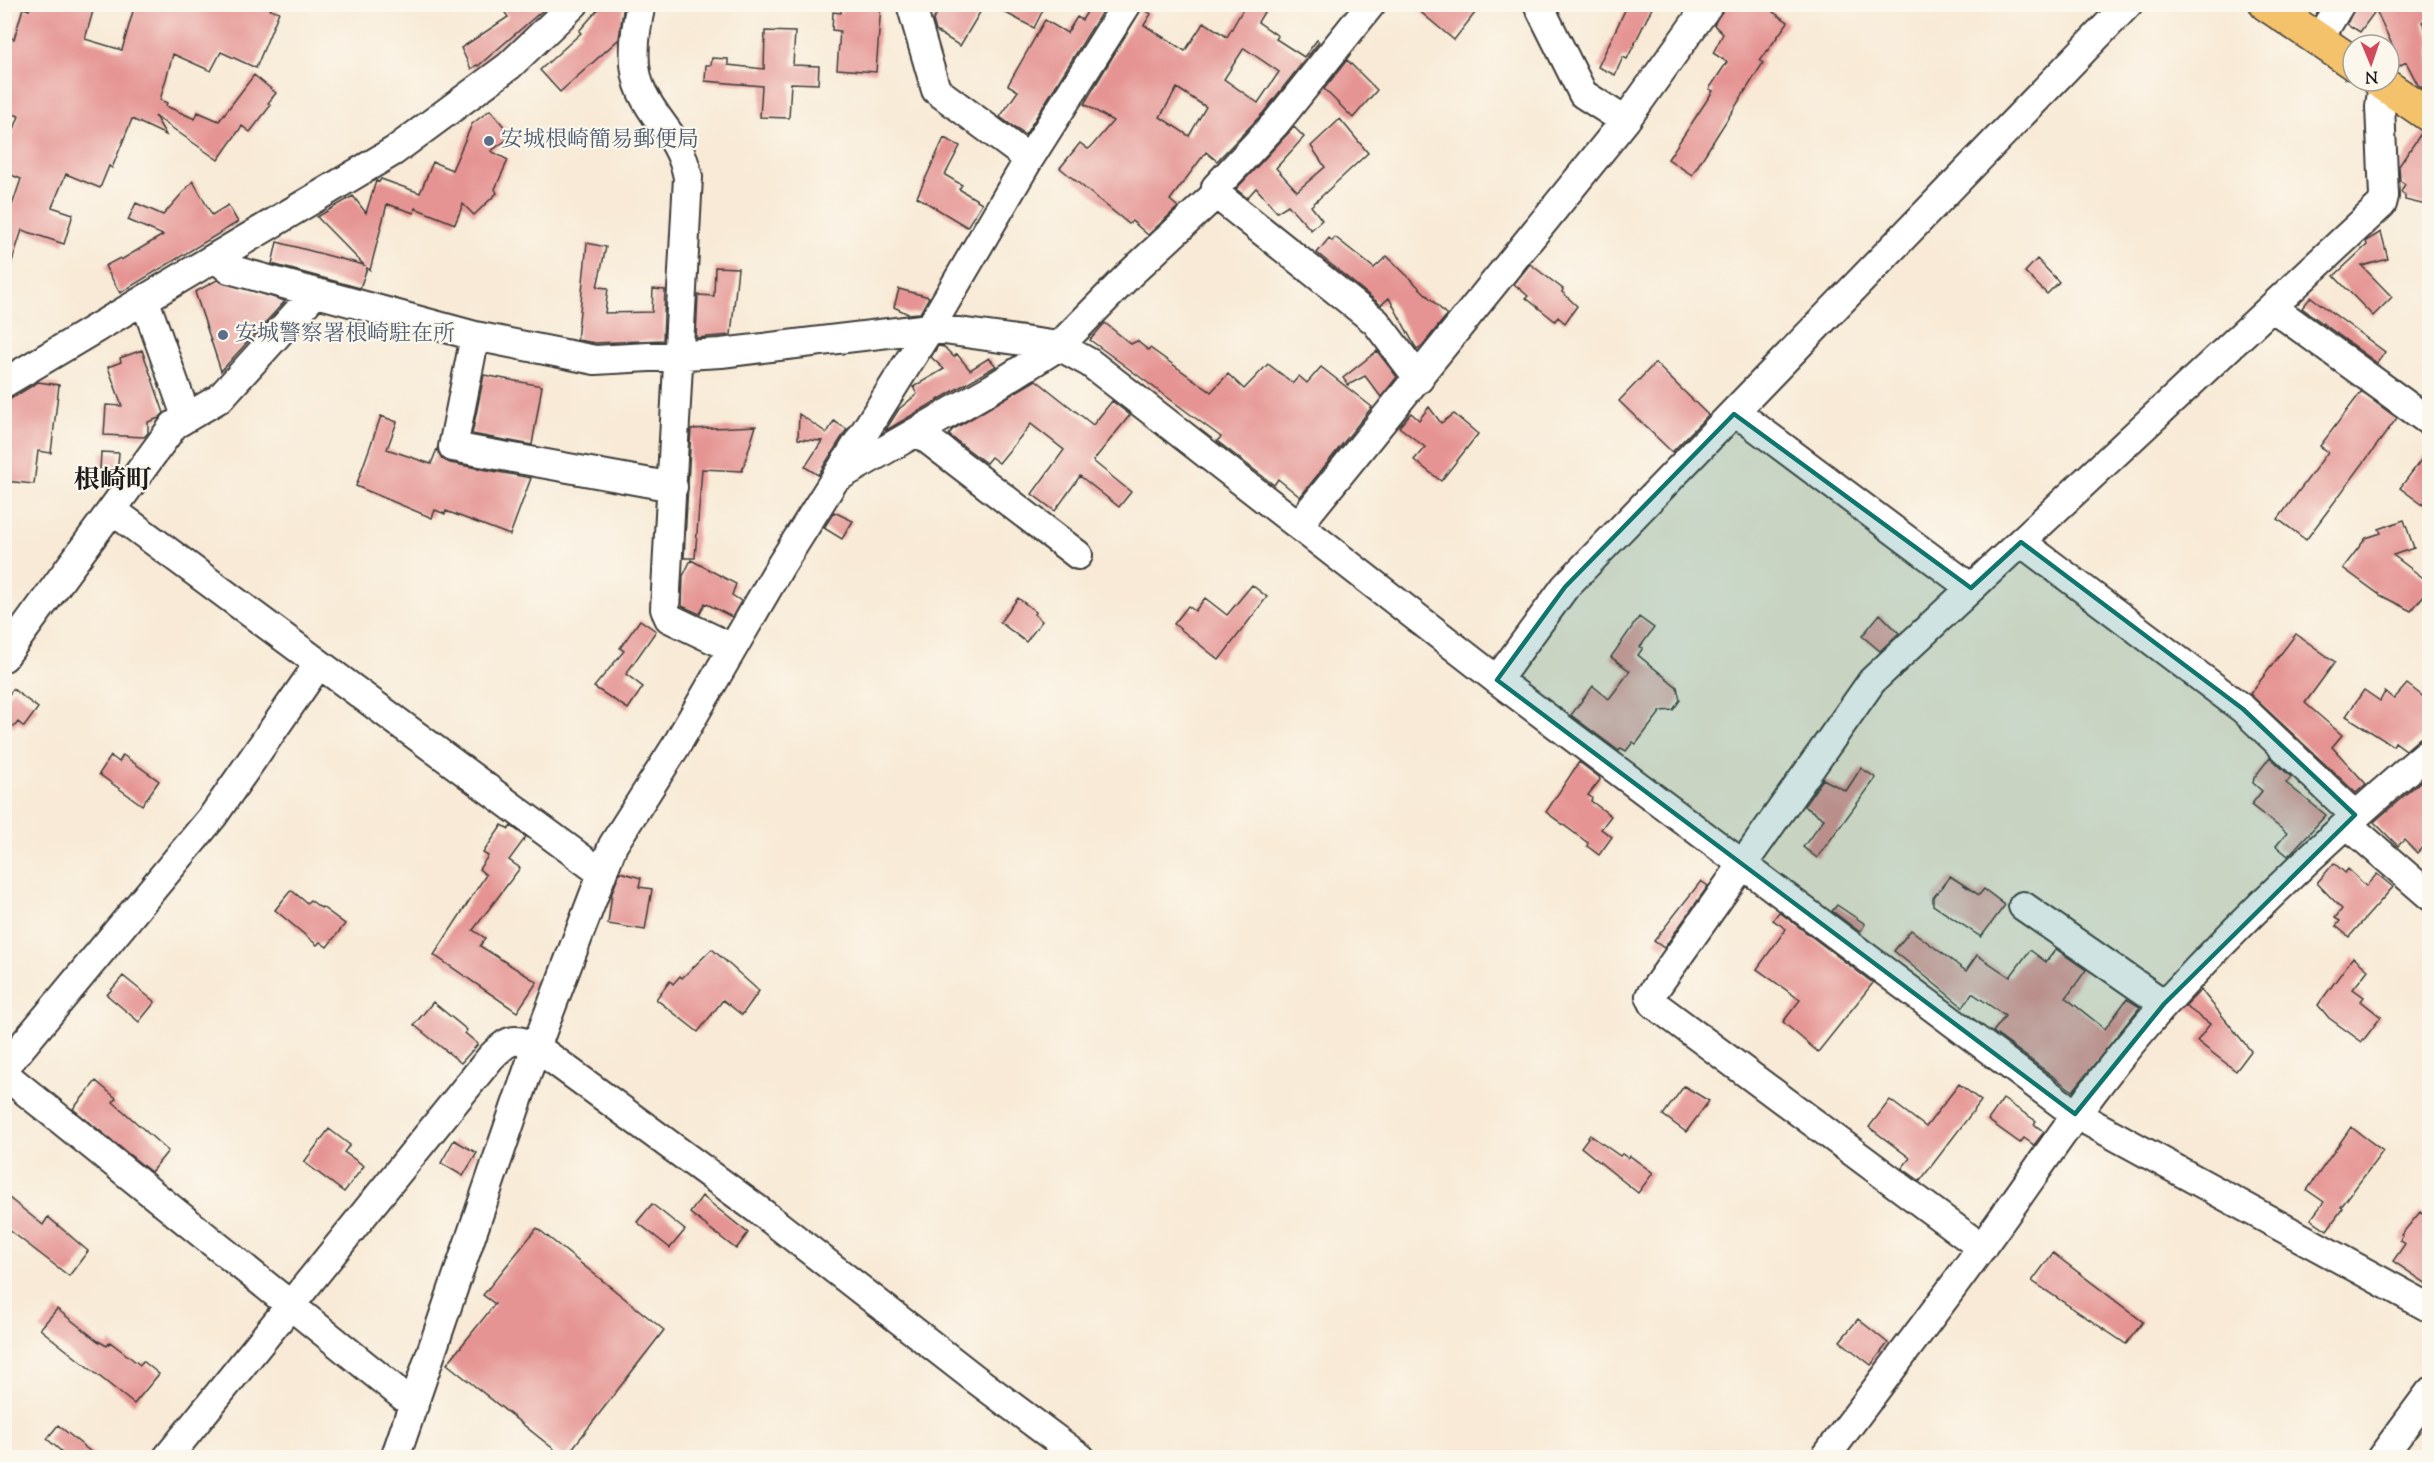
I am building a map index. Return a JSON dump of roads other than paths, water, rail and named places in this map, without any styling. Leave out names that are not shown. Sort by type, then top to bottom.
[{"type":"main road","points":[[2266,4],[2341,55]]},
{"type":"main road","points":[[2397,93],[2430,116]]},
{"type":"street","points":[[4,383],[394,151],[509,66],[574,4]]},
{"type":"street","points":[[641,4],[636,25],[635,55],[640,89],[683,155],[688,177],[665,609],[669,618],[732,648]]},
{"type":"street","points":[[910,4],[936,90],[1029,159]]},
{"type":"street","points":[[395,1458],[536,1047],[600,872],[613,845],[676,746],[732,648],[930,328],[1029,159],[1127,4]]},
{"type":"street","points":[[836,478],[918,432],[1059,346],[1216,194],[1216,187],[1275,124],[1371,4]]},
{"type":"street","points":[[1538,4],[1583,94],[1625,121]]},
{"type":"street","points":[[1300,524],[1625,121],[1709,4]]},
{"type":"street","points":[[1497,680],[1565,587],[2128,4]]},
{"type":"street","points":[[2319,39],[2340,4]]},
{"type":"street","points":[[1982,1248],[1651,1001],[1653,990],[1872,681],[2382,204],[2385,196],[2381,93]]},
{"type":"street","points":[[1216,194],[1376,322],[1419,379]]},
{"type":"street","points":[[216,258],[229,269],[315,293],[475,336],[595,360],[680,357],[930,328],[992,334],[1059,346],[1090,363],[1300,524],[1497,680],[1743,862],[2075,1114],[2430,1308]]},
{"type":"street","points":[[4,657],[174,425],[220,398],[315,293]]},
{"type":"street","points":[[145,301],[186,416]]},
{"type":"street","points":[[2272,307],[2430,422]]},
{"type":"street","points":[[475,336],[453,447],[673,487]]},
{"type":"street","points":[[1734,414],[1748,421],[1971,588]]},
{"type":"street","points":[[918,432],[1078,555]]},
{"type":"street","points":[[112,510],[600,872]]},
{"type":"street","points":[[2021,542],[2243,710],[2430,896]]},
{"type":"street","points":[[4,1068],[213,816],[318,665]]},
{"type":"street","points":[[1825,1458],[1982,1248],[2075,1114],[2164,1004],[2270,895],[2351,819],[2430,752]]},
{"type":"street","points":[[2023,906],[2164,1004]]},
{"type":"street","points":[[167,1458],[491,1057],[509,1041],[522,1040],[536,1047],[765,1215],[974,1378],[1081,1458]]},
{"type":"street","points":[[4,1074],[414,1405]]},
{"type":"street","points":[[2380,1458],[2430,1392]]},
{"type":"place","name":"安城根崎簡易郵便局","points":[[489,141]]},
{"type":"place","name":"安城警察署根崎駐在所","points":[[223,335]]},
{"type":"district","name":"根崎町","points":[[113,481]]}]
